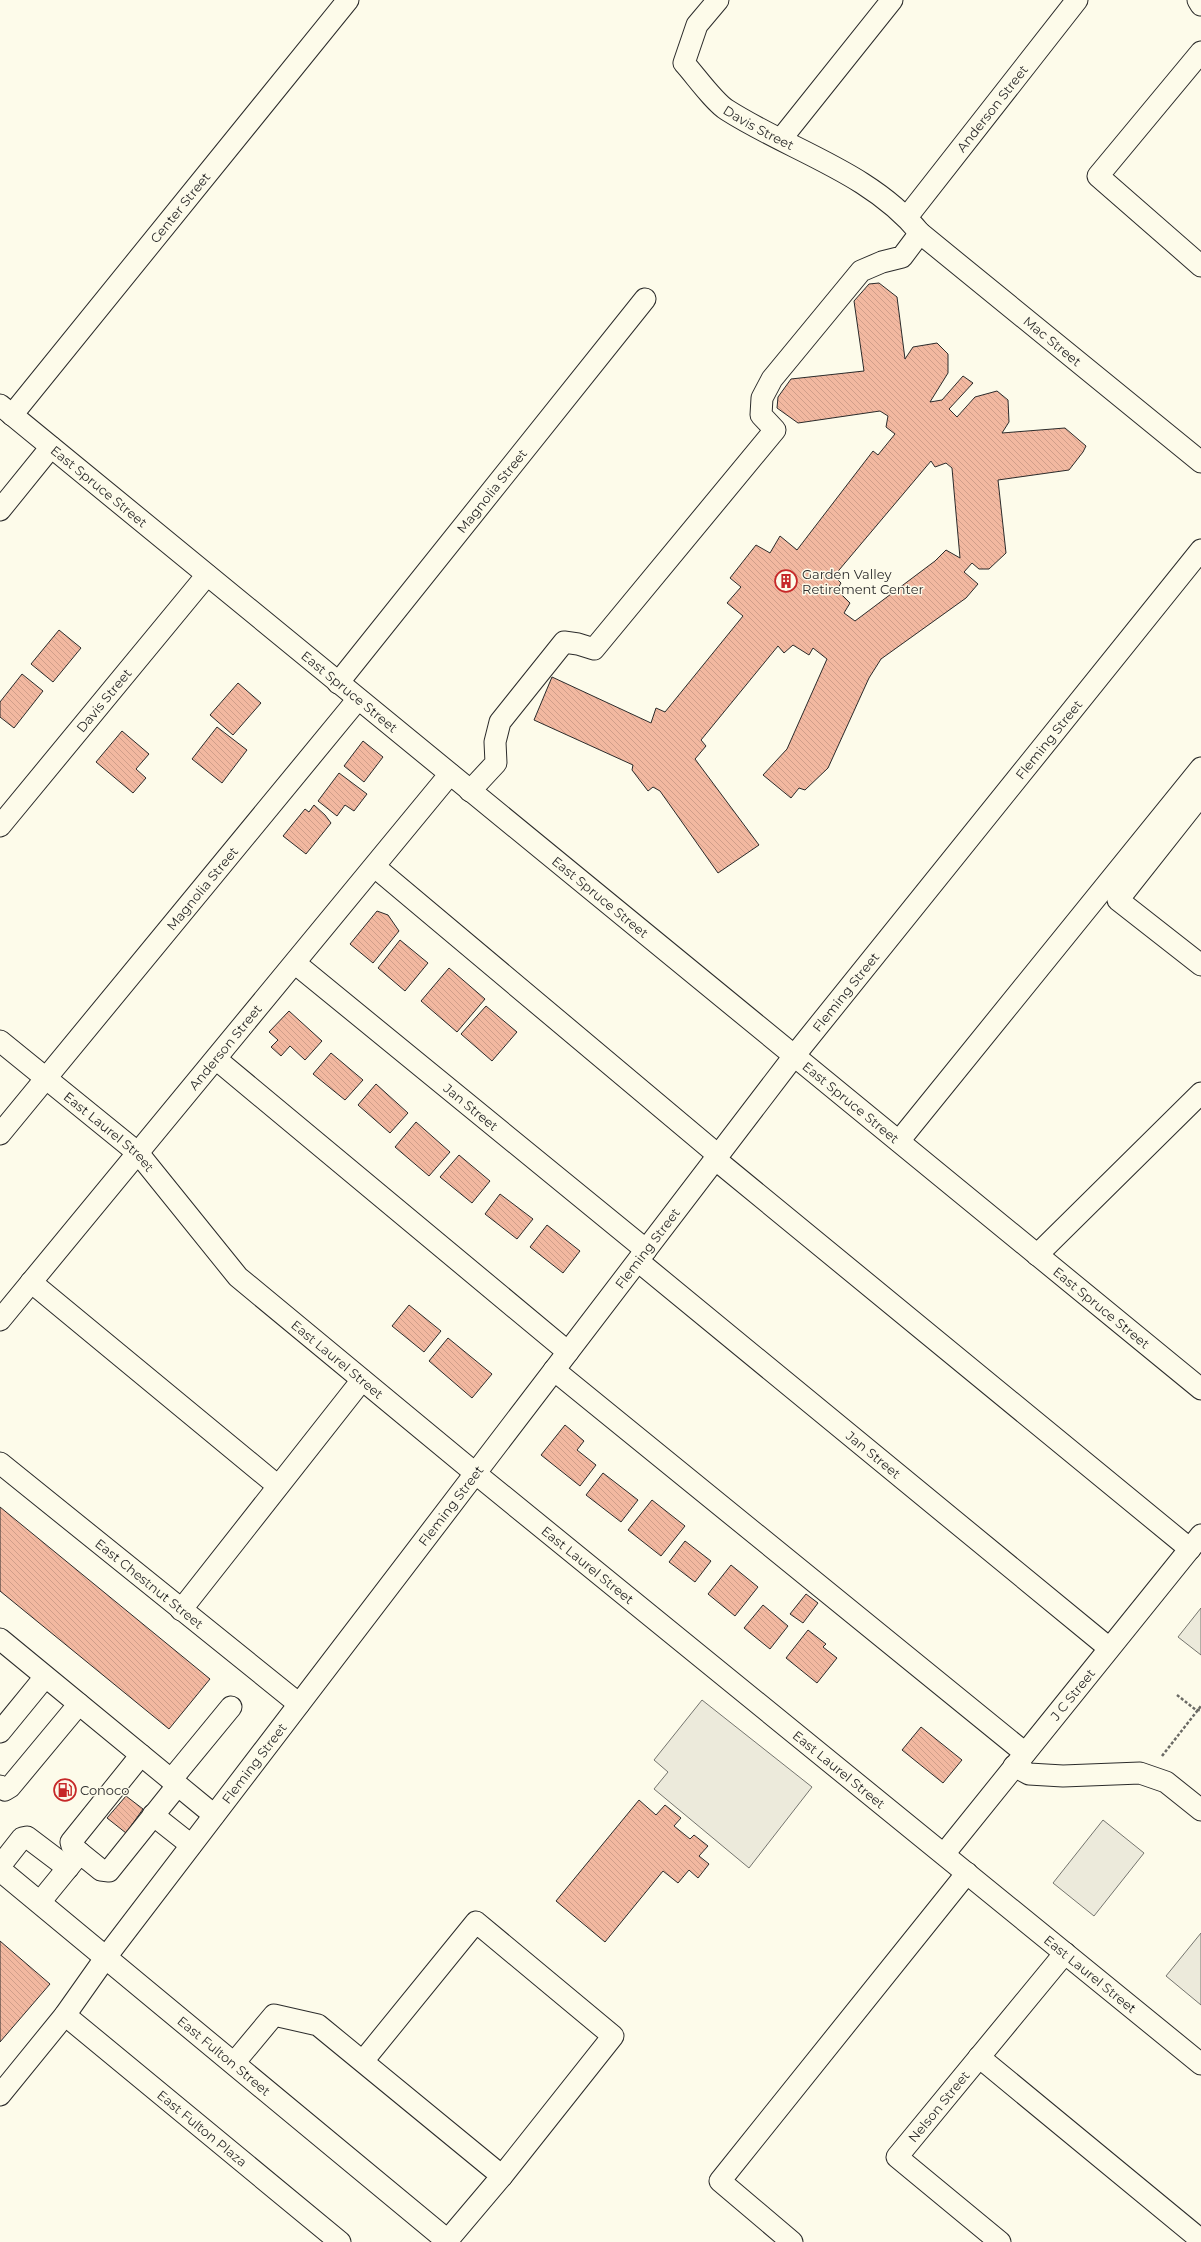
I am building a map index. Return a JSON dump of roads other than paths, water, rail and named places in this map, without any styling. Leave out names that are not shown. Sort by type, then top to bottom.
[{"type":"main road","name":"East Fulton Street","points":[[0,1870],[448,2241]]},
{"type":"street","name":"Center Street","points":[[6,410],[348,0]]},
{"type":"street","name":"Davis Street","points":[[718,0],[697,25],[684,63],[725,109],[858,180],[907,217]]},
{"type":"street","points":[[781,139],[892,0]]},
{"type":"street","name":"Anderson Street","points":[[907,217],[1077,0]]},
{"type":"street","points":[[1198,0],[1201,5]]},
{"type":"street","points":[[1201,52],[1098,176],[1201,266]]},
{"type":"street","name":"Mac Street","points":[[907,217],[920,233],[1201,462]]},
{"type":"street","points":[[470,790],[496,763],[496,742],[500,722],[564,642],[578,644],[594,649],[775,430],[761,415],[762,398],[772,379],[861,271],[882,262],[902,257],[920,233]]},
{"type":"street","name":"Magnolia Street","points":[[338,683],[645,299]]},
{"type":"street","name":"East Spruce Street","points":[[6,410],[1201,1389]]},
{"type":"street","points":[[0,510],[51,447]]},
{"type":"street","name":"Fleming Street","points":[[0,2095],[65,2015],[106,1957],[191,1845],[794,1056],[1201,550]]},
{"type":"street","name":"Davis Street","points":[[0,826],[207,575]]},
{"type":"street","name":"Magnolia Street","points":[[0,1134],[358,699]]},
{"type":"street","points":[[899,1141],[1201,768]]},
{"type":"street","name":"Anderson Street","points":[[0,1320],[296,964],[450,774]]},
{"type":"street","points":[[1201,795],[1118,900],[1201,965]]},
{"type":"street","points":[[375,867],[717,1157],[1195,1542]]},
{"type":"street","name":"Jan Street","points":[[296,964],[1109,1648]]},
{"type":"street","name":"East Laurel Street","points":[[0,1041],[138,1154],[238,1277],[475,1473],[1201,2064]]},
{"type":"street","points":[[216,1059],[568,1352]]},
{"type":"street","points":[[1037,1255],[1199,1098]]},
{"type":"street","points":[[31,1282],[278,1486]]},
{"type":"street","points":[[554,1370],[1019,1760],[1029,1774],[1063,1776],[1140,1773],[1166,1782],[1201,1810]]},
{"type":"street","points":[[181,1610],[362,1380]]},
{"type":"street","name":"East Chestnut Street","points":[[0,1463],[299,1704]]},
{"type":"street","name":"J C Street","points":[[944,1854],[1195,1542]]},
{"type":"street","points":[[0,1639],[214,1816]]},
{"type":"street","points":[[0,1732],[45,1676]]},
{"type":"street","points":[[0,1786],[5,1790],[10,1787],[79,1704]]},
{"type":"street","points":[[0,1866],[22,1838],[28,1837],[74,1860],[108,1871],[154,1815],[174,1783],[231,1707]]},
{"type":"street","points":[[40,1902],[74,1860],[71,1842],[141,1755]]},
{"type":"street","points":[[154,1815],[191,1845]]},
{"type":"street","points":[[792,2242],[720,2181],[967,1873]]},
{"type":"street","points":[[363,2061],[476,1922],[613,2036],[502,2176],[448,2241]]},
{"type":"street","name":"Nelson Street","points":[[1000,2242],[897,2157],[1065,1953]]},
{"type":"street","name":"East Fulton Plaza","points":[[65,2015],[340,2242]]},
{"type":"street","points":[[234,2063],[274,2015],[318,2024],[502,2176]]},
{"type":"street","points":[[979,2057],[1201,2240]]},
{"type":"place","name":"Garden Valley Retirement Center","points":[[786,581]]},
{"type":"place","name":"Conoco","points":[[65,1790]]}]
